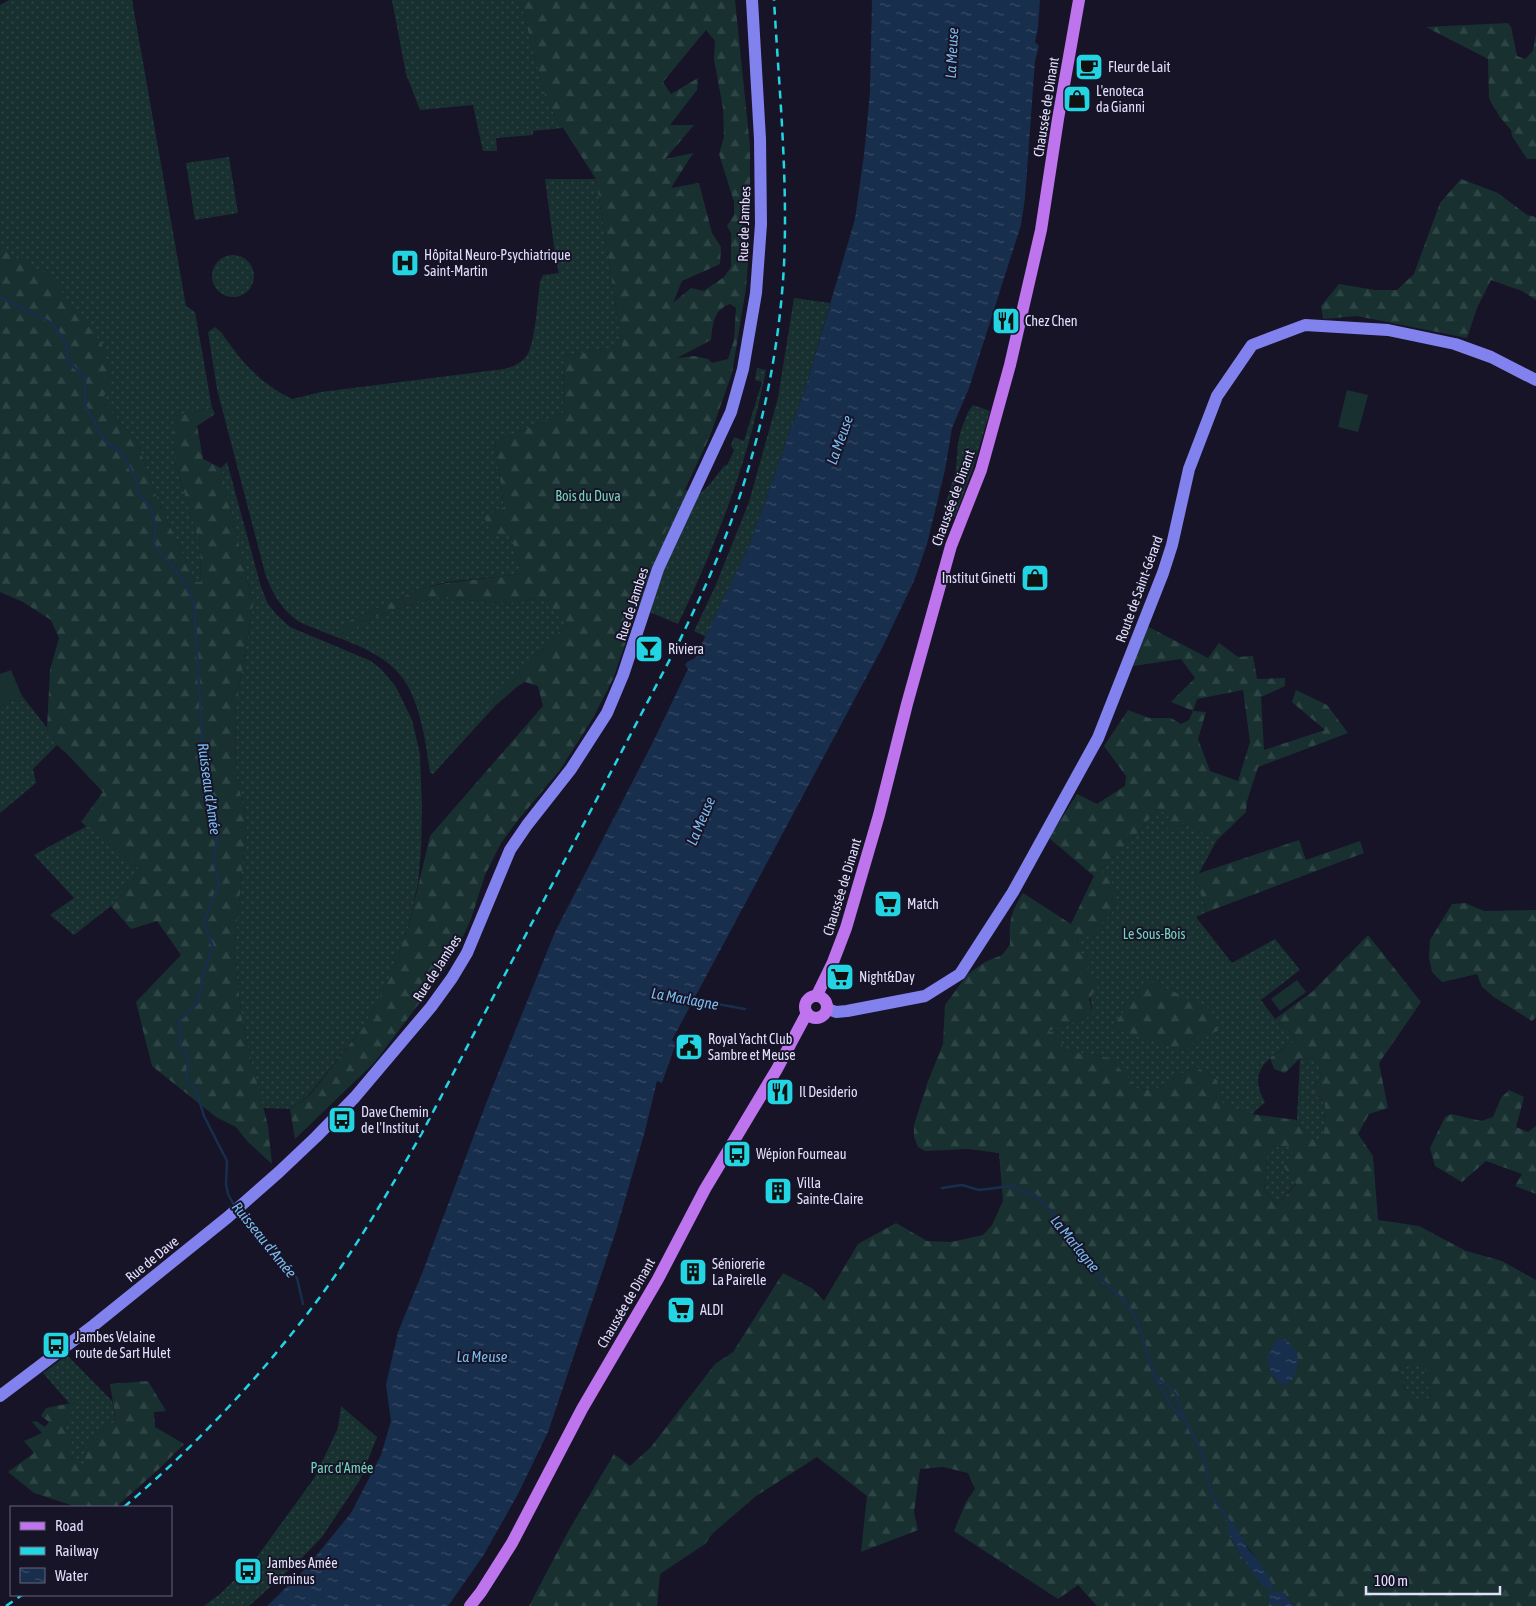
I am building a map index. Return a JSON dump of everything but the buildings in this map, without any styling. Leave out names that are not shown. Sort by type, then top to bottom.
[{"type":"main road","name":"Rue de Jambes","points":[[316,1137],[385,1062],[452,978],[467,953],[510,850],[527,825],[572,769],[607,713],[624,676],[658,570],[731,412],[743,369],[753,317],[761,224],[760,148],[752,0]]},
{"type":"main road","name":"Chaussée de Dinant","points":[[817,995],[833,962],[846,928],[880,815],[907,704],[951,546],[981,470],[1010,366],[1043,221],[1058,119],[1079,0]]},
{"type":"main road","name":"Route de Saint-Gérard","points":[[828,1009],[836,1012],[847,1011],[925,996],[960,974],[1013,892],[1098,738],[1163,574],[1172,544],[1189,468],[1213,405],[1217,396],[1252,345],[1305,325],[1388,330],[1455,344],[1491,357],[1536,380]]},
{"type":"main road","points":[[817,995],[827,1003],[828,1009],[822,1017],[811,1017],[805,1008],[806,1001],[817,995]]},
{"type":"main road","name":"Chaussée de Dinant","points":[[470,1606],[512,1543],[582,1409],[658,1279],[705,1190],[777,1069],[807,1013]]},
{"type":"main road","name":"Rue de Dave","points":[[0,1396],[94,1325],[228,1217],[316,1137]]},
{"type":"green space","points":[[9,0],[132,0],[186,306],[195,312],[212,408],[174,416],[175,462],[200,545],[201,583],[196,582],[158,501],[137,442],[102,400],[6,252],[0,253],[0,5]]},
{"type":"green space","points":[[392,0],[520,0],[547,103],[563,128],[533,131],[533,135],[496,138],[497,151],[483,151],[473,105],[420,110],[406,74]]},
{"type":"green space","name":"Bois du Duva","points":[[520,0],[735,0],[750,147],[750,237],[746,288],[732,373],[710,436],[645,575],[638,607],[613,679],[593,718],[560,770],[501,843],[485,875],[471,919],[445,969],[375,1062],[295,1139],[290,1109],[309,1096],[364,1026],[390,976],[409,925],[430,836],[543,706],[538,686],[525,682],[495,706],[492,702],[567,624],[542,597],[518,602],[488,603],[441,596],[391,611],[364,622],[341,639],[341,633],[349,621],[420,589],[447,583],[521,574],[511,536],[492,536],[484,516],[504,507],[495,442],[563,413],[564,356],[622,346],[596,179],[547,103]],"holes":[[[706,30],[715,41],[714,59],[723,108],[724,137],[719,154],[734,202],[734,215],[727,226],[731,233],[731,267],[724,277],[704,291],[691,288],[673,303],[682,281],[720,264],[721,247],[712,233],[699,183],[671,188],[693,153],[665,159],[694,125],[670,125],[697,90],[698,78],[671,94],[663,82]],[[730,304],[736,308],[734,340],[728,359],[712,363],[708,359],[694,356],[677,358],[711,340],[713,323],[717,314]]]},
{"type":"green space","points":[[1508,23],[1511,27],[1517,56],[1525,59],[1533,51],[1536,34],[1536,159],[1527,159],[1512,136],[1511,130],[1500,117],[1489,98],[1488,59],[1426,27]]},
{"type":"green space","points":[[229,157],[238,213],[195,220],[186,163]]},
{"type":"green space","points":[[545,179],[596,179],[622,346],[564,356],[563,413],[495,442],[504,508],[484,516],[511,536],[521,574],[447,582],[420,589],[349,621],[341,638],[364,622],[391,611],[441,596],[488,603],[518,602],[543,597],[567,624],[492,702],[495,706],[433,774],[430,773],[425,740],[417,708],[409,688],[401,676],[382,658],[297,620],[284,608],[273,592],[265,573],[217,389],[208,332],[215,327],[260,378],[292,399],[321,392],[504,369],[516,365],[525,358],[531,344],[536,322],[540,281],[543,275],[559,273]]},
{"type":"green space","points":[[1461,179],[1498,193],[1527,215],[1536,217],[1536,300],[1522,291],[1491,280],[1477,308],[1467,338],[1357,316],[1323,319],[1321,306],[1339,284],[1375,290],[1397,290],[1414,274],[1440,203]]},
{"type":"green space","points":[[6,252],[49,275],[101,342],[113,379],[102,400],[137,442],[158,501],[196,582],[201,582],[200,545],[175,462],[173,416],[212,408],[215,414],[197,426],[203,459],[221,468],[253,605],[235,713],[236,774],[247,823],[234,953],[243,1027],[268,1126],[272,1164],[248,1142],[236,1127],[216,1117],[152,1066],[136,1002],[181,955],[157,921],[131,929],[111,906],[141,870],[81,822],[103,792],[57,745],[47,728],[50,670],[59,638],[51,620],[23,602],[0,592],[0,253]]},
{"type":"green space","points":[[233,255],[248,261],[254,276],[248,291],[233,297],[218,291],[212,276],[218,261]]},
{"type":"green space","points":[[794,298],[830,303],[807,383],[750,544],[706,637],[694,631],[715,587],[749,502],[778,398]]},
{"type":"green space","points":[[757,368],[766,370],[751,436],[730,500],[706,563],[678,624],[638,607],[645,575],[685,490],[702,492],[724,466],[727,465],[734,451],[731,445],[734,437],[744,441],[762,382],[755,380]]},
{"type":"green space","points":[[1347,390],[1368,395],[1358,432],[1338,427]]},
{"type":"green space","points":[[973,405],[990,411],[972,471],[955,517],[944,510],[956,469],[961,430]]},
{"type":"green space","points":[[227,462],[261,587],[268,604],[290,627],[371,661],[382,670],[396,687],[412,720],[420,754],[421,851],[418,883],[409,925],[390,976],[364,1026],[308,1096],[290,1109],[263,1108],[243,1027],[234,953],[247,823],[236,774],[235,713],[253,605],[221,468]]},
{"type":"green space","points":[[1143,624],[1208,658],[1219,643],[1238,657],[1253,656],[1257,679],[1285,678],[1285,686],[1261,697],[1264,750],[1325,730],[1292,702],[1296,690],[1327,705],[1348,733],[1258,767],[1247,801],[1246,812],[1217,840],[1183,823],[1174,832],[1163,825],[1169,816],[1157,809],[1137,834],[1100,870],[1112,880],[1116,908],[1091,936],[1077,939],[1079,952],[1092,958],[1086,971],[1102,981],[1089,999],[1093,1015],[1049,1031],[1061,1039],[1063,1050],[1110,1058],[1139,1090],[1156,1089],[1195,1066],[1217,1080],[1223,1104],[1252,1114],[1297,1120],[1311,1138],[1323,1140],[1325,1104],[1312,1091],[1321,1074],[1317,1059],[1300,1058],[1285,1073],[1274,1069],[1270,1058],[1298,1039],[1275,1019],[1312,992],[1368,935],[1421,1002],[1379,1063],[1388,1108],[1369,1114],[1358,1134],[1373,1156],[1378,1220],[1419,1226],[1466,1251],[1502,1261],[1536,1280],[1536,1606],[1294,1606],[1284,1593],[1270,1604],[1273,1606],[1097,1606],[1078,1585],[1058,1599],[954,1531],[966,1502],[975,1489],[968,1473],[943,1467],[920,1469],[914,1512],[918,1530],[861,1552],[867,1496],[817,1457],[756,1496],[713,1533],[705,1544],[660,1574],[657,1606],[529,1606],[569,1530],[614,1454],[630,1466],[651,1447],[715,1364],[733,1352],[783,1273],[813,1289],[824,1301],[858,1244],[896,1223],[927,1241],[951,1242],[983,1235],[992,1225],[1003,1201],[999,1153],[968,1149],[925,1151],[918,1147],[914,1137],[914,1125],[927,1084],[943,1044],[945,1005],[968,974],[985,962],[1002,955],[1010,945],[1011,918],[1023,893],[1071,924],[1094,876],[1049,838],[1077,794],[1097,804],[1125,786],[1126,776],[1104,746],[1128,710],[1149,718],[1171,718],[1181,724],[1189,720],[1193,711],[1171,702],[1195,678],[1181,659],[1126,667]],"holes":[[[1243,690],[1250,742],[1238,781],[1210,771],[1198,739],[1206,712],[1193,711],[1197,699]],[[1270,1146],[1295,1147],[1284,1167],[1296,1184],[1278,1205],[1264,1190]],[[1424,1364],[1431,1398],[1409,1399],[1398,1368]],[[1229,1535],[1241,1538],[1266,1573],[1253,1572]]]},
{"type":"green space","points":[[11,670],[22,696],[0,706],[0,674]]},
{"type":"green space","points":[[22,696],[47,728],[57,745],[33,769],[36,783],[0,813],[0,706]]},
{"type":"green space","name":"Le Sous-Bois","points":[[1157,809],[1217,840],[1199,873],[1194,875],[1207,912],[1196,917],[1232,963],[1275,939],[1300,970],[1261,1000],[1275,1019],[1298,1039],[1271,1057],[1260,1071],[1258,1080],[1265,1102],[1252,1114],[1222,1104],[1217,1080],[1195,1066],[1156,1089],[1139,1090],[1110,1058],[1063,1050],[1049,1031],[1093,1015],[1086,971],[1079,952],[1077,938],[1100,870],[1137,834]]},
{"type":"green space","points":[[87,826],[141,870],[111,906],[74,935],[50,915],[74,898],[34,855]]},
{"type":"green space","points":[[1299,840],[1306,860],[1360,841],[1364,853],[1207,912],[1194,875]]},
{"type":"green space","points":[[1465,903],[1484,911],[1536,910],[1536,1017],[1532,1021],[1494,997],[1482,987],[1477,974],[1442,982],[1432,972],[1429,957],[1430,940],[1452,904]]},
{"type":"green space","points":[[1146,979],[1209,1008],[1216,1019],[1218,1031],[1201,1035],[1185,1051],[1112,1028]]},
{"type":"green space","points":[[1297,980],[1306,992],[1280,1011],[1271,999]]},
{"type":"green space","points":[[1300,1058],[1317,1059],[1321,1074],[1312,1091],[1325,1104],[1323,1140],[1311,1138],[1297,1120]]},
{"type":"green space","points":[[1509,1090],[1524,1097],[1516,1127],[1528,1132],[1536,1126],[1536,1194],[1515,1186],[1522,1174],[1486,1161],[1462,1182],[1435,1166],[1430,1148],[1445,1117],[1451,1114],[1481,1121],[1493,1117],[1501,1098]]},
{"type":"green space","points":[[1270,1146],[1296,1147],[1284,1167],[1296,1183],[1278,1205],[1264,1190]]},
{"type":"green space","points":[[67,1355],[112,1401],[116,1421],[89,1440],[83,1467],[67,1453],[64,1429],[75,1402],[69,1403],[43,1373]]},
{"type":"green space","points":[[1424,1363],[1431,1399],[1409,1399],[1398,1368]]},
{"type":"green space","points":[[148,1381],[166,1411],[154,1412],[155,1427],[184,1444],[117,1506],[72,1506],[34,1493],[8,1472],[34,1453],[24,1441],[42,1433],[32,1422],[36,1421],[45,1427],[49,1422],[41,1416],[46,1408],[76,1402],[64,1429],[73,1440],[67,1453],[83,1466],[89,1440],[116,1421],[110,1384]]},
{"type":"green space","name":"Parc d'Amée","points":[[341,1406],[377,1437],[360,1480],[322,1537],[299,1561],[249,1606],[204,1606],[220,1594],[254,1561],[315,1477],[338,1428]]},
{"type":"water","name":"La Meuse","points":[[872,0],[1040,0],[1035,42],[1039,46],[1035,61],[1025,198],[1021,225],[969,388],[952,428],[945,470],[927,544],[914,581],[882,648],[672,1040],[676,1043],[662,1083],[657,1081],[645,1131],[616,1231],[548,1432],[518,1494],[483,1556],[448,1606],[267,1606],[307,1567],[351,1513],[381,1455],[391,1421],[386,1385],[398,1332],[487,1101],[555,932],[654,740],[688,669],[685,665],[695,658],[750,544],[807,383],[855,219],[870,92]]},
{"type":"water","points":[[1278,1338],[1289,1342],[1297,1353],[1298,1363],[1293,1379],[1283,1386],[1271,1374],[1267,1358]]},
{"type":"water","points":[[1228,1522],[1233,1522],[1248,1549],[1260,1562],[1273,1585],[1272,1587],[1263,1587],[1243,1559],[1229,1535]]},
{"type":"water","points":[[1273,1591],[1284,1593],[1294,1606],[1273,1606],[1270,1604],[1269,1594]]},
{"type":"waterway","name":"Ruisseau d'Amée","points":[[0,297],[52,323],[66,343],[68,361],[85,378],[85,405],[104,440],[122,453],[137,482],[138,493],[150,506],[155,524],[154,545],[184,581],[194,603],[204,767],[218,831],[214,860],[219,885],[204,920],[213,948],[203,972],[198,1003],[179,1021],[180,1046],[189,1059],[186,1080],[196,1090],[204,1116],[227,1161],[226,1184],[228,1194],[235,1207]]},
{"type":"waterway","name":"La Marlagne","points":[[690,999],[745,1009]]},
{"type":"waterway","name":"La Marlagne","points":[[942,1188],[962,1185],[979,1190],[1012,1186],[1035,1195],[1051,1211],[1084,1251],[1100,1278],[1125,1302],[1137,1320],[1155,1378],[1174,1410],[1184,1419],[1202,1452],[1212,1496],[1231,1524]]},
{"type":"waterway","name":"Ruisseau d'Amée","points":[[239,1214],[297,1278],[303,1304]]},
{"type":"waterway","name":"La Marlagne","points":[[1155,1378],[1168,1386],[1175,1394],[1184,1418]]},
{"type":"waterway","name":"La Marlagne","points":[[1267,1585],[1273,1595]]},
{"type":"railway","points":[[125,1506],[203,1434],[276,1354],[320,1297],[361,1237],[422,1133],[679,642],[709,578],[737,505],[757,438],[772,369],[781,300],[784,265],[785,199],[774,0]]},
{"type":"railway","points":[[6,1606],[21,1596]]},
{"type":"place","name":"Fleur de Lait","points":[[1089,67]]},
{"type":"place","name":"L'enoteca da Gianni","points":[[1077,99]]},
{"type":"place","name":"Hôpital Neuro-Psychiatrique Saint-Martin","points":[[405,263]]},
{"type":"place","name":"Chez Chen","points":[[1006,321]]},
{"type":"place","name":"Institut Ginetti","points":[[1035,578]]},
{"type":"place","name":"Riviera","points":[[649,649]]},
{"type":"place","name":"Match","points":[[888,904]]},
{"type":"place","name":"Night&Day","points":[[840,977]]},
{"type":"place","name":"Royal Yacht Club Sambre et Meuse","points":[[689,1047]]},
{"type":"place","name":"Il Desiderio","points":[[780,1092]]},
{"type":"place","name":"Dave Chemin de l'Institut","points":[[342,1120]]},
{"type":"place","name":"Wépion Fourneau","points":[[737,1154]]},
{"type":"place","name":"Villa Sainte-Claire","points":[[778,1191]]},
{"type":"place","name":"Séniorerie La Pairelle","points":[[693,1272]]},
{"type":"place","name":"ALDI","points":[[681,1310]]},
{"type":"place","name":"Jambes Velaine route de Sart Hulet","points":[[56,1345]]},
{"type":"place","name":"Jambes Amée Terminus","points":[[248,1571]]}]
